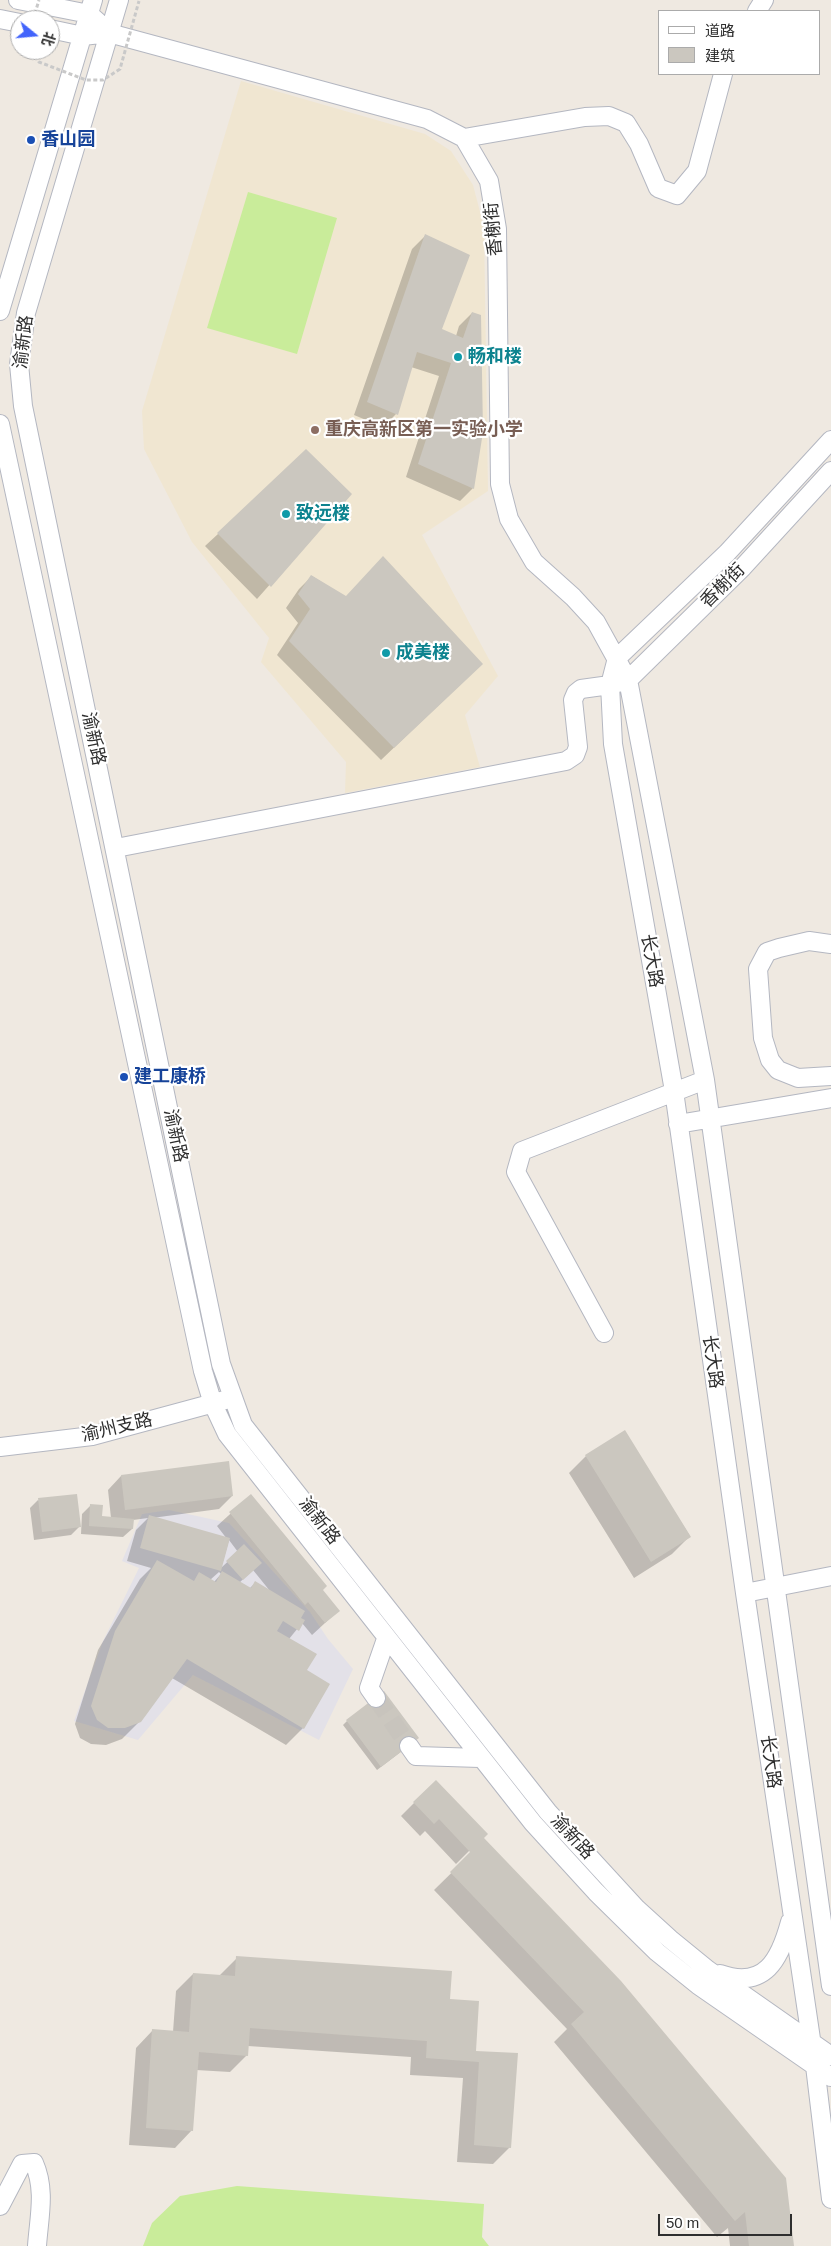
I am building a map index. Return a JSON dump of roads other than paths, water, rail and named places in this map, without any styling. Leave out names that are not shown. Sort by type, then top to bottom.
[{"type":"street","points":[[18,0],[91,7],[109,32]]},
{"type":"street","name":"渝新路","points":[[119,0],[26,313],[19,364],[23,406],[116,848],[221,1364],[232,1398],[244,1426],[548,1812],[637,1910],[670,1940],[708,1970],[831,2056]]},
{"type":"street","name":"渝新路","points":[[0,311],[91,7]]},
{"type":"street","points":[[60,31],[82,36],[109,32],[427,119],[464,138],[585,118],[609,116],[626,123],[639,144],[658,188],[677,195],[698,171],[723,75]]},
{"type":"street","name":"香榭街","points":[[464,138],[489,181],[496,229],[500,484],[509,519],[534,562],[596,622],[628,680],[743,567],[831,471]]},
{"type":"street","name":"渝新路","points":[[0,424],[199,1352],[213,1404],[227,1434],[386,1639],[533,1823],[626,1923],[657,1952],[698,1985],[831,2077]]},
{"type":"street","name":"香榭街","points":[[617,658],[727,553],[831,440]]},
{"type":"street","name":"长大路","points":[[617,658],[610,685],[612,744],[674,1091],[744,1593],[815,2066],[831,2198]]},
{"type":"street","points":[[116,848],[566,762],[575,755],[578,747],[573,700],[576,693],[582,689],[628,680]]},
{"type":"street","name":"长大路","points":[[628,680],[705,1080],[831,1986]]},
{"type":"street","points":[[831,944],[809,942],[767,952],[758,969],[763,1038],[770,1060],[778,1070],[798,1078],[831,1076]]},
{"type":"street","points":[[604,1333],[516,1172],[522,1151],[705,1080]]},
{"type":"street","points":[[678,1124],[711,1120],[831,1098]]},
{"type":"street","name":"渝州支路","points":[[0,1447],[92,1436],[232,1398]]},
{"type":"street","points":[[744,1593],[831,1576]]},
{"type":"street","points":[[376,1698],[369,1688],[386,1639]]},
{"type":"street","points":[[409,1746],[416,1756],[480,1758]]},
{"type":"street","points":[[708,1970],[742,1979],[756,1976],[772,1964],[783,1948],[792,1914]]},
{"type":"street","points":[[0,2206],[22,2164],[34,2163],[41,2178],[37,2246]]},
{"type":"tunnel","points":[[376,1698],[409,1746]]},
{"type":"place","name":"香山园","points":[[31,140]]},
{"type":"place","name":"畅和楼","points":[[458,357]]},
{"type":"place","name":"重庆高新区第一实验小学","points":[[315,430]]},
{"type":"place","name":"致远楼","points":[[286,514]]},
{"type":"place","name":"成美楼","points":[[386,653]]},
{"type":"place","name":"建工康桥","points":[[124,1077]]}]
